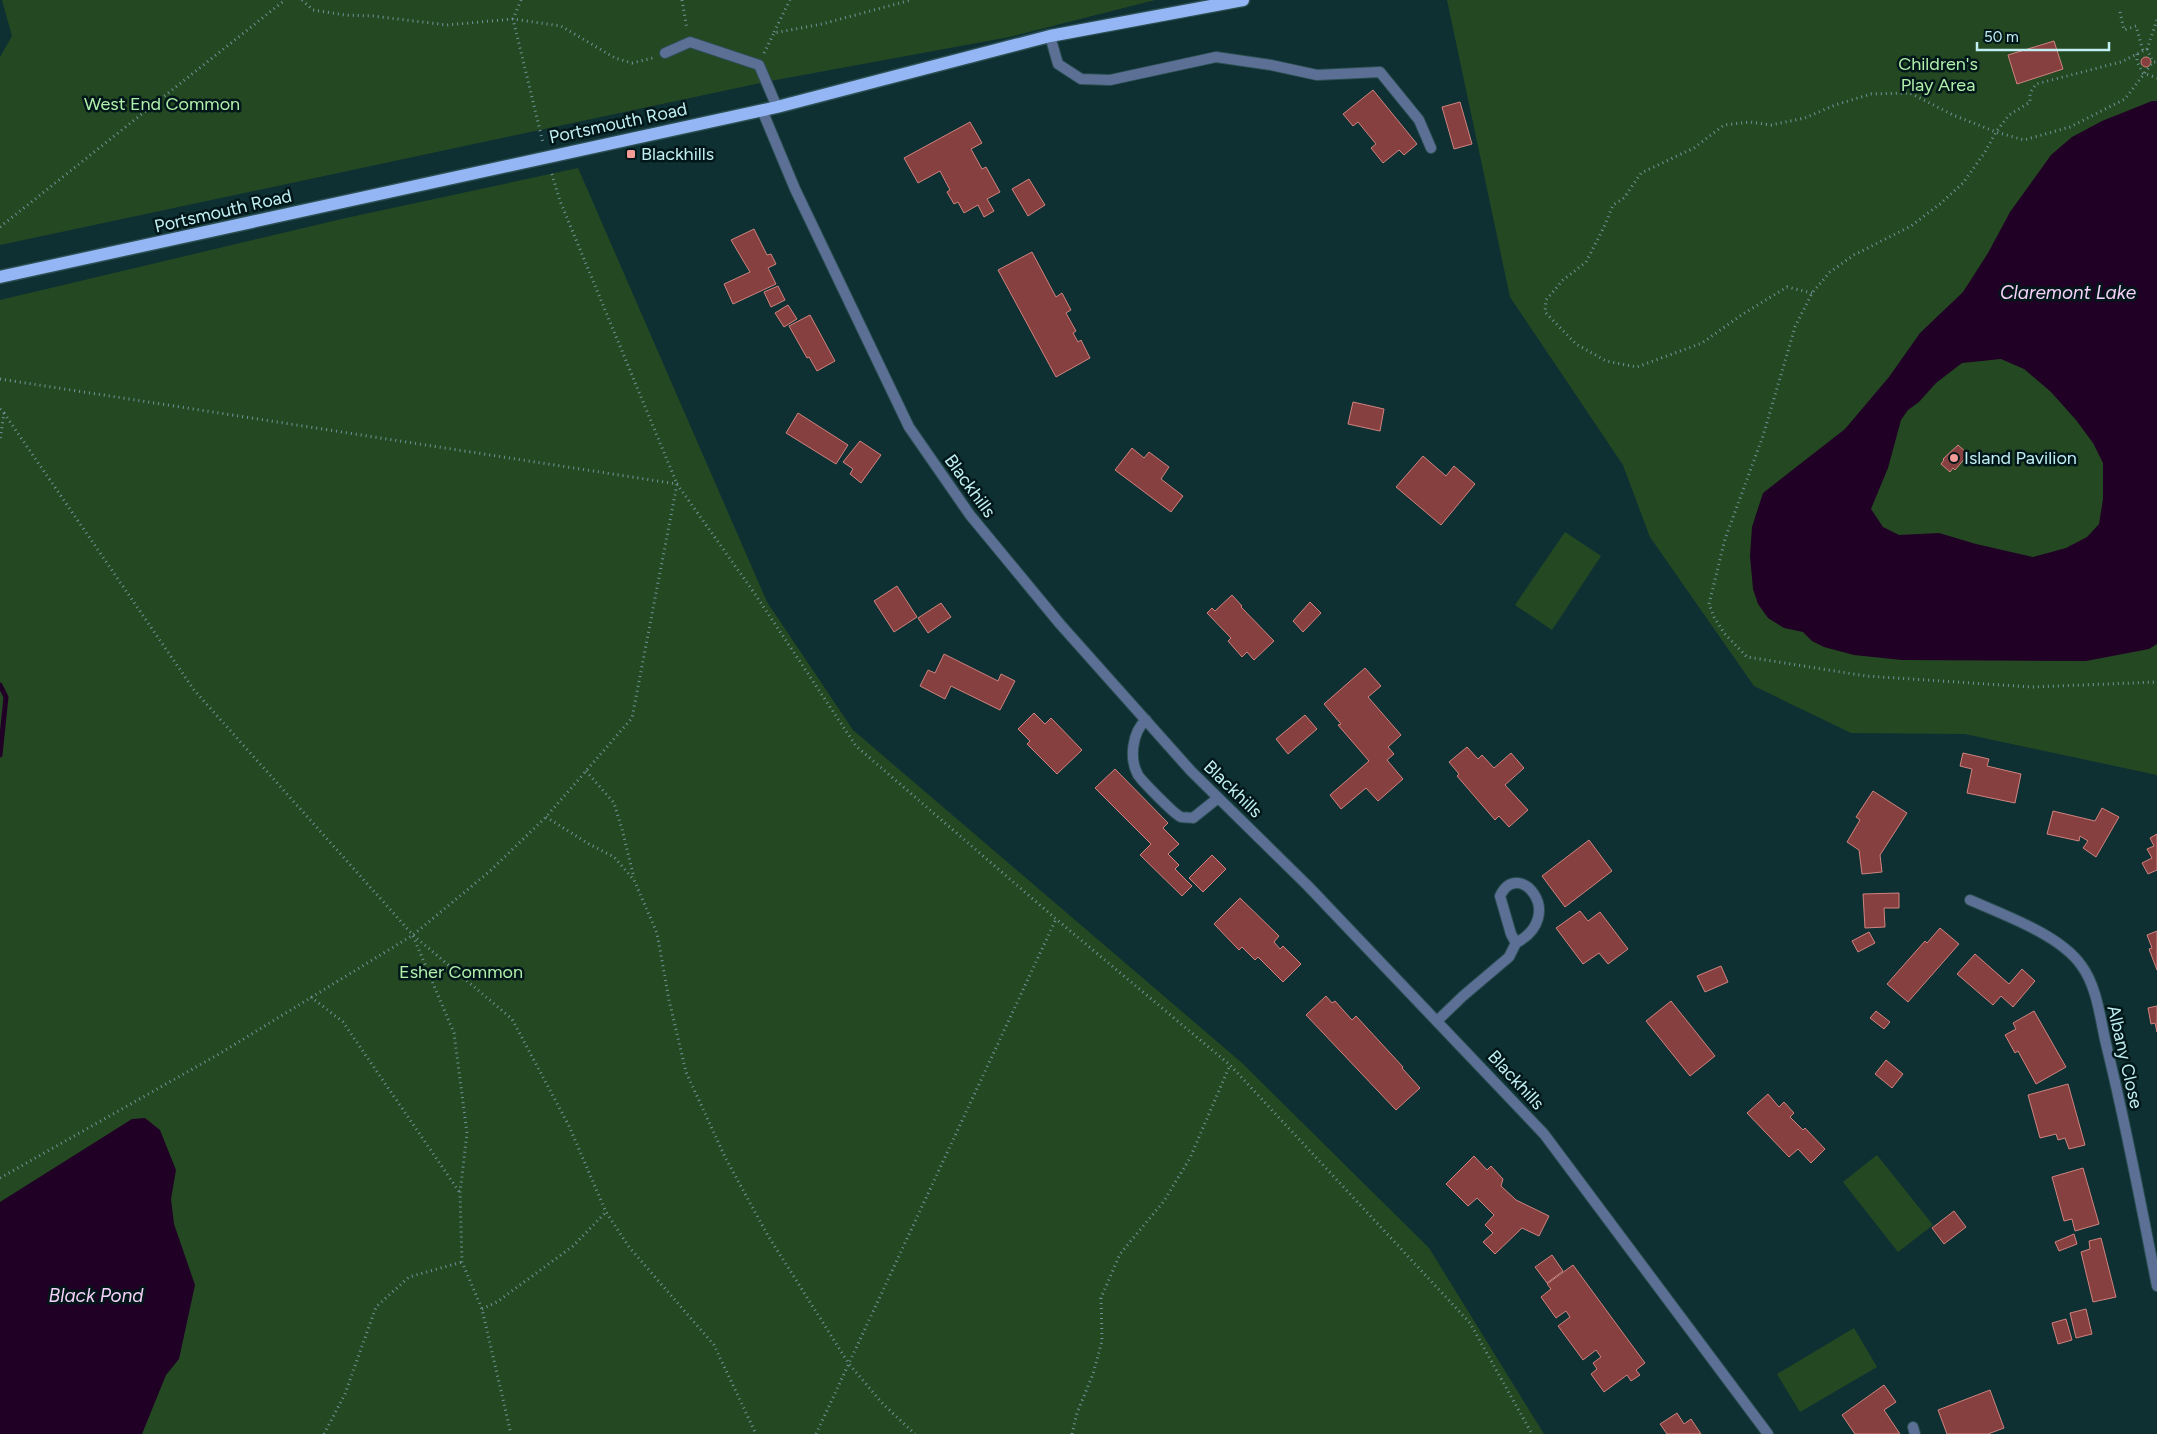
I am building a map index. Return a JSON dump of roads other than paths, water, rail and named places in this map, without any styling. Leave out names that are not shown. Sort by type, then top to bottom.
[{"type":"main road","name":"Portsmouth Road","points":[[0,277],[546,156],[777,107],[1050,36],[1242,0]]},
{"type":"street","points":[[1050,36],[1058,64],[1080,78],[1110,80],[1216,57],[1271,65],[1317,75],[1380,72],[1419,120],[1431,148]]},
{"type":"street","points":[[666,53],[690,42],[759,65],[777,107]]},
{"type":"street","name":"Blackhills","points":[[762,110],[795,189],[909,427],[970,515],[1005,559],[1191,771],[1308,886],[1438,1020],[1544,1134],[1768,1434]]},
{"type":"street","points":[[1146,720],[1140,726],[1133,747],[1134,764],[1139,776],[1180,816],[1193,818],[1218,798]]},
{"type":"street","points":[[1438,1020],[1509,957],[1516,943],[1528,937],[1536,927],[1539,918],[1537,900],[1529,887],[1524,883],[1516,882],[1508,885],[1500,896],[1511,934],[1516,943]]},
{"type":"street","name":"Albany Close","points":[[1970,900],[2022,923],[2064,947],[2081,965],[2092,984],[2117,1087],[2157,1286]]},
{"type":"water","name":"Claremont Lake","points":[[2152,101],[2157,101],[2157,644],[2149,649],[2086,661],[1902,660],[1854,655],[1824,647],[1812,641],[1803,632],[1784,628],[1768,618],[1758,604],[1753,589],[1750,556],[1752,527],[1763,493],[1845,429],[1889,377],[1920,333],[1963,292],[1988,253],[2010,212],[2051,155],[2072,137],[2102,121]],"holes":[[[2001,359],[2024,369],[2051,392],[2076,420],[2093,443],[2103,463],[2103,499],[2099,524],[2087,537],[2066,548],[2033,557],[1976,544],[1939,533],[1899,535],[1883,527],[1871,509],[1888,468],[1901,420],[1908,410],[1919,402],[1936,383],[1962,363]]]},
{"type":"water","name":"Black Pond","points":[[145,1118],[160,1130],[176,1170],[171,1199],[174,1224],[195,1285],[179,1359],[166,1375],[142,1434],[0,1434],[0,1202],[132,1119]]},
{"type":"waterway","points":[[0,685],[6,697],[0,755]]},
{"type":"place","name":"Blackhills","points":[[631,154]]},
{"type":"place","name":"Island Pavilion","points":[[1954,458]]},
{"type":"park label","name":"Children's Play Area","points":[[1938,74]]},
{"type":"park label","name":"West End Common","points":[[162,104]]},
{"type":"park label","name":"Esher Common","points":[[461,972]]}]
